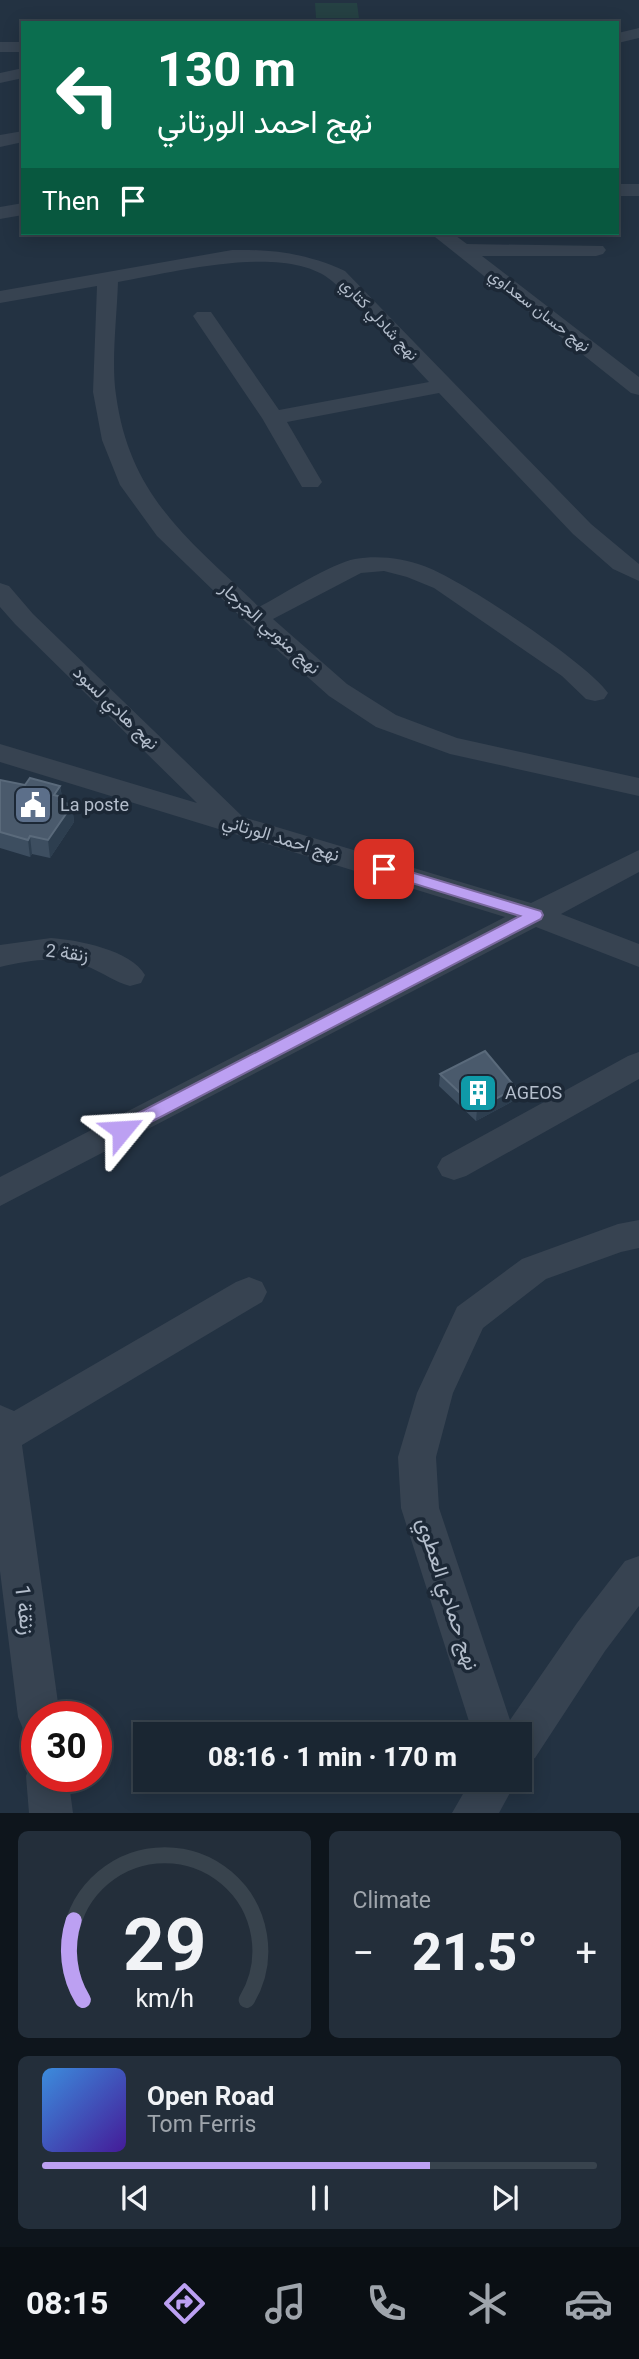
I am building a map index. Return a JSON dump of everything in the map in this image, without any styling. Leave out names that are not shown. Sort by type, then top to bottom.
[{"type":"street","points":[[619,38],[639,33]]},
{"type":"street","points":[[0,47],[21,47]]},
{"type":"street","points":[[0,78],[21,73]]},
{"type":"street","points":[[0,141],[21,136]]},
{"type":"street","points":[[619,190],[639,190]]},
{"type":"street","points":[[0,214],[21,209]]},
{"type":"street","name":"نهج حسان سعداوي","points":[[443,235],[639,388]]},
{"type":"street","points":[[464,250],[596,250]]},
{"type":"street","name":"نهج شادلي كتاري","points":[[0,297],[232,256],[263,254],[315,263],[338,275],[582,529],[622,564],[639,574]]},
{"type":"street","name":"نهج منوبي الجرجار","points":[[108,278],[104,392],[113,440],[132,485],[166,531],[256,618],[338,690],[386,721],[450,745],[639,787]]},
{"type":"street","points":[[204,316],[273,418],[310,482]]},
{"type":"street","points":[[273,418],[442,386]]},
{"type":"street","points":[[256,618],[356,566],[384,564],[415,571],[443,583],[571,670],[595,693]]},
{"type":"street","name":"نهج هادي لسود","points":[[0,591],[24,619],[234,824]]},
{"type":"street","name":"نهج احمد الورتاني","points":[[0,754],[535,915],[639,956]]},
{"type":"street","points":[[0,1193],[639,860]]},
{"type":"street","name":"زنقة 2","points":[[0,956],[27,949],[65,949],[104,958],[130,975]]},
{"type":"street","points":[[454,1167],[639,1064]]},
{"type":"street","name":"نهج حمادي العطوي","points":[[490,1722],[420,1507],[417,1457],[435,1393],[470,1318],[534,1269],[618,1238],[639,1234]]},
{"type":"street","points":[[1,1429],[249,1292]]},
{"type":"street","name":"زنقة 1","points":[[1,1429],[37,1701]]},
{"type":"street","points":[[532,1725],[591,1637],[639,1574]]},
{"type":"street","points":[[49,1792],[51,1813]]},
{"type":"street","points":[[474,1813],[488,1792]]},
{"type":"green space","points":[[315,3],[357,3],[359,18],[316,18]]},
{"type":"building","points":[[30,778],[60,786],[54,795],[62,797],[59,801],[72,805],[48,840],[30,836],[28,840],[0,832],[0,780],[25,785]]},
{"type":"building","name":"AGEOS","points":[[485,1051],[516,1088],[477,1109],[440,1074]]},
{"type":"place","name":"La poste","points":[[33,805]]},
{"type":"place","name":"AGEOS","points":[[478,1093]]},
{"type":"route","points":[[122,1130],[535,915],[384,869]]}]
